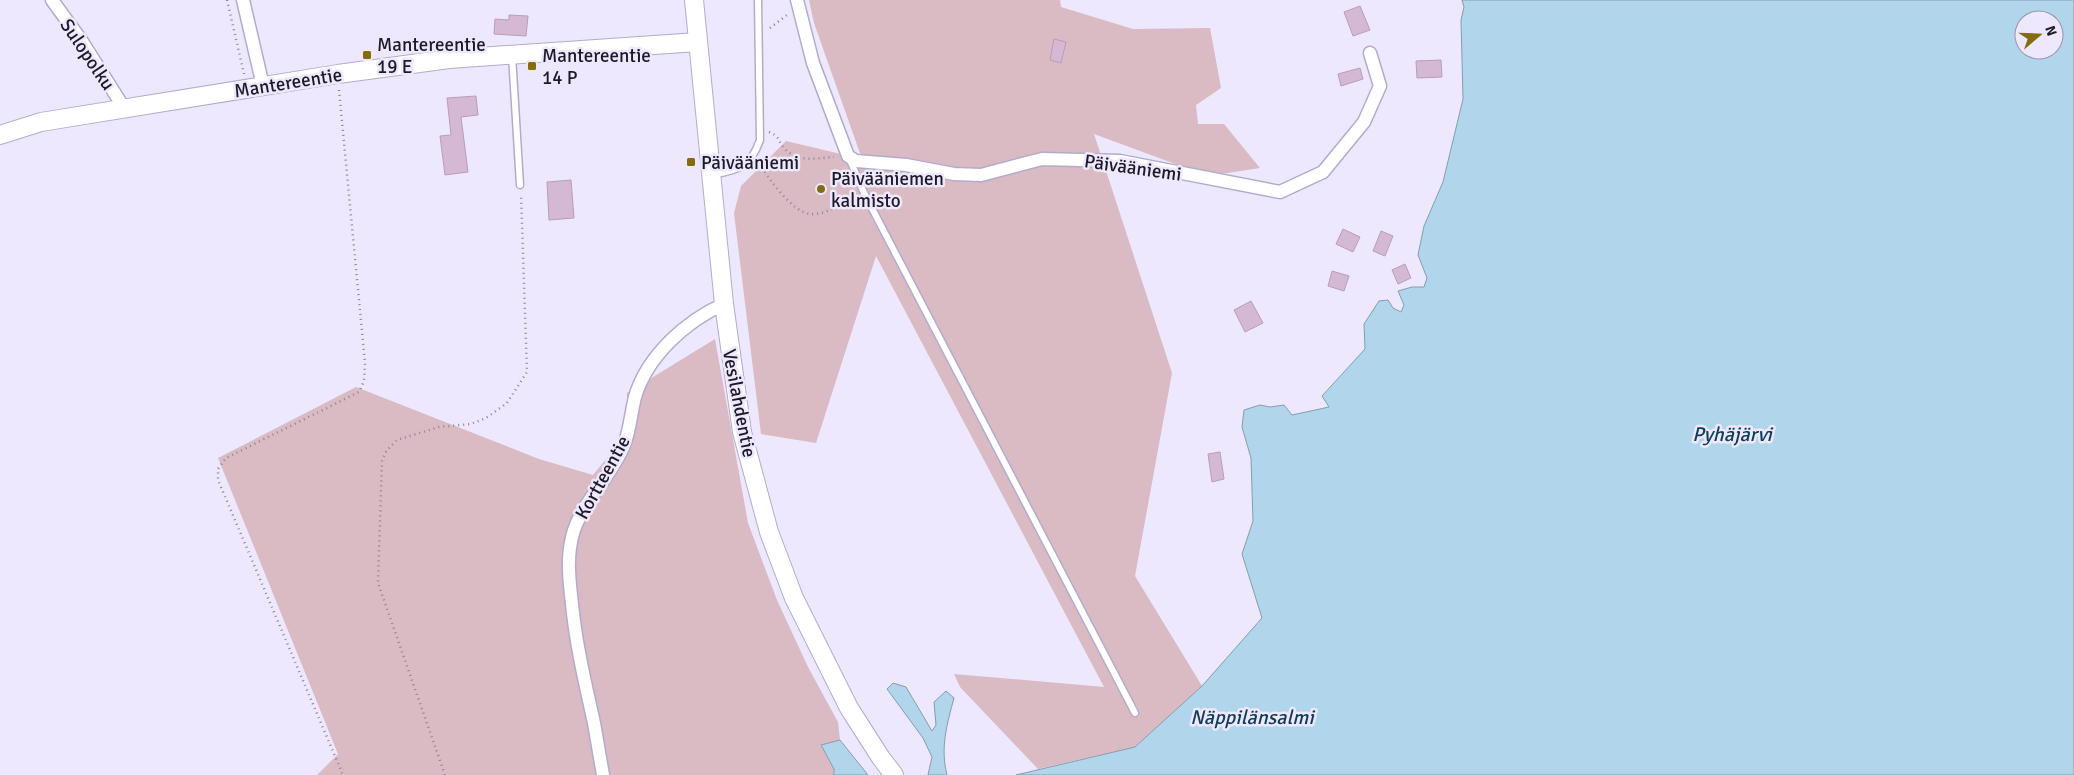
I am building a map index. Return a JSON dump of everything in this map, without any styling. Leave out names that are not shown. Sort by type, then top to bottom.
[{"type":"main road","name":"Vesilahdentie","points":[[694,0],[724,304],[742,432],[769,532],[794,598],[849,708],[894,775]]},
{"type":"main road","name":"Mantereentie","points":[[0,135],[41,122],[338,74],[449,59],[698,42]]},
{"type":"street","name":"Sulopolku","points":[[52,0],[81,40],[124,108]]},
{"type":"street","points":[[243,0],[255,87]]},
{"type":"street","points":[[797,3],[812,63],[848,156]]},
{"type":"street","name":"Päivääniemi","points":[[848,156],[856,161],[906,165],[954,174],[981,175],[1042,159],[1120,161],[1249,188],[1280,192],[1323,172],[1364,122],[1380,86],[1370,53]]},
{"type":"street","name":"Kortteentie","points":[[603,775],[594,724],[576,647],[567,560],[574,532],[579,517],[624,446],[635,398],[654,361],[687,326],[710,310],[724,304]]},
{"type":"lane","points":[[711,175],[736,170],[754,156],[760,140],[758,0]]},
{"type":"lane","points":[[512,54],[520,185]]},
{"type":"lane","points":[[848,156],[864,193],[1135,713]]},
{"type":"path","points":[[227,0],[255,87]]},
{"type":"path","points":[[758,32],[766,31],[797,3]]},
{"type":"path","points":[[338,74],[365,363],[364,381],[359,392],[226,458],[218,469],[218,480],[343,775]]},
{"type":"path","points":[[760,128],[778,136],[785,149],[800,159],[848,156]]},
{"type":"path","points":[[754,156],[778,192],[804,212],[812,214],[821,213],[864,193]]},
{"type":"path","points":[[445,775],[378,583],[382,460],[388,450],[398,440],[439,427],[471,424],[486,418],[507,403],[528,372],[520,185]]},
{"type":"shaded area","points":[[809,0],[1060,0],[1061,7],[1133,29],[1210,28],[1221,88],[1196,105],[1198,124],[1224,124],[1260,168],[1208,176],[1094,134],[1172,373],[1135,576],[1202,686],[1135,747],[1038,769],[960,687],[954,674],[1104,687],[876,256],[816,443],[761,434],[734,213],[741,186],[786,141],[862,159],[814,23]]},
{"type":"shaded area","points":[[715,339],[748,523],[777,600],[808,667],[838,722],[840,740],[821,745],[834,769],[834,775],[317,775],[338,754],[218,458],[356,387],[539,459],[593,475],[627,434],[627,393]]},
{"type":"water","name":"Pyhäjärvi","points":[[1462,0],[2074,0],[2074,775],[1016,775],[1135,747],[1202,686],[1262,618],[1242,554],[1253,521],[1251,458],[1242,427],[1244,410],[1260,405],[1270,407],[1284,405],[1292,415],[1329,407],[1322,396],[1365,349],[1364,324],[1379,301],[1388,300],[1393,308],[1401,312],[1404,305],[1398,291],[1412,287],[1424,287],[1427,278],[1418,255],[1424,226],[1443,182],[1463,99],[1461,20],[1464,7]]},
{"type":"water","points":[[893,683],[906,687],[932,731],[936,725],[934,702],[946,691],[954,698],[944,746],[947,775],[928,775],[932,757],[923,738],[887,689]]},
{"type":"water","points":[[840,740],[868,775],[834,775],[834,769],[821,745]]},
{"type":"building","points":[[1360,6],[1370,30],[1353,36],[1344,12]]},
{"type":"building","points":[[509,15],[528,16],[526,36],[494,34],[495,19],[509,20]]},
{"type":"building","points":[[1054,39],[1066,42],[1061,63],[1050,60]]},
{"type":"building","points":[[1441,60],[1442,77],[1417,78],[1416,61]]},
{"type":"building","points":[[1360,68],[1363,79],[1341,86],[1338,74]]},
{"type":"building","points":[[476,96],[478,115],[461,117],[468,172],[445,175],[440,136],[451,135],[447,98]]},
{"type":"building","points":[[571,180],[574,218],[549,220],[547,182]]},
{"type":"building","points":[[1343,229],[1360,237],[1353,252],[1336,244]]},
{"type":"building","points":[[1381,231],[1393,236],[1385,256],[1373,251]]},
{"type":"building","points":[[1405,264],[1411,278],[1398,284],[1392,270]]},
{"type":"building","points":[[1332,271],[1349,276],[1344,291],[1328,286]]},
{"type":"building","points":[[1251,301],[1263,323],[1245,332],[1234,310]]},
{"type":"building","points":[[1220,452],[1224,479],[1212,482],[1208,454]]},
{"type":"place","name":"Mantereentie 19 E","points":[[367,55]]},
{"type":"place","name":"Mantereentie 14 P","points":[[532,66]]},
{"type":"place","name":"Päivääniemi","points":[[691,162]]},
{"type":"place","name":"Päivääniemen kalmisto","points":[[821,189]]},
{"type":"water label","name":"Näppilänsalmi","points":[[1252,717]]}]
